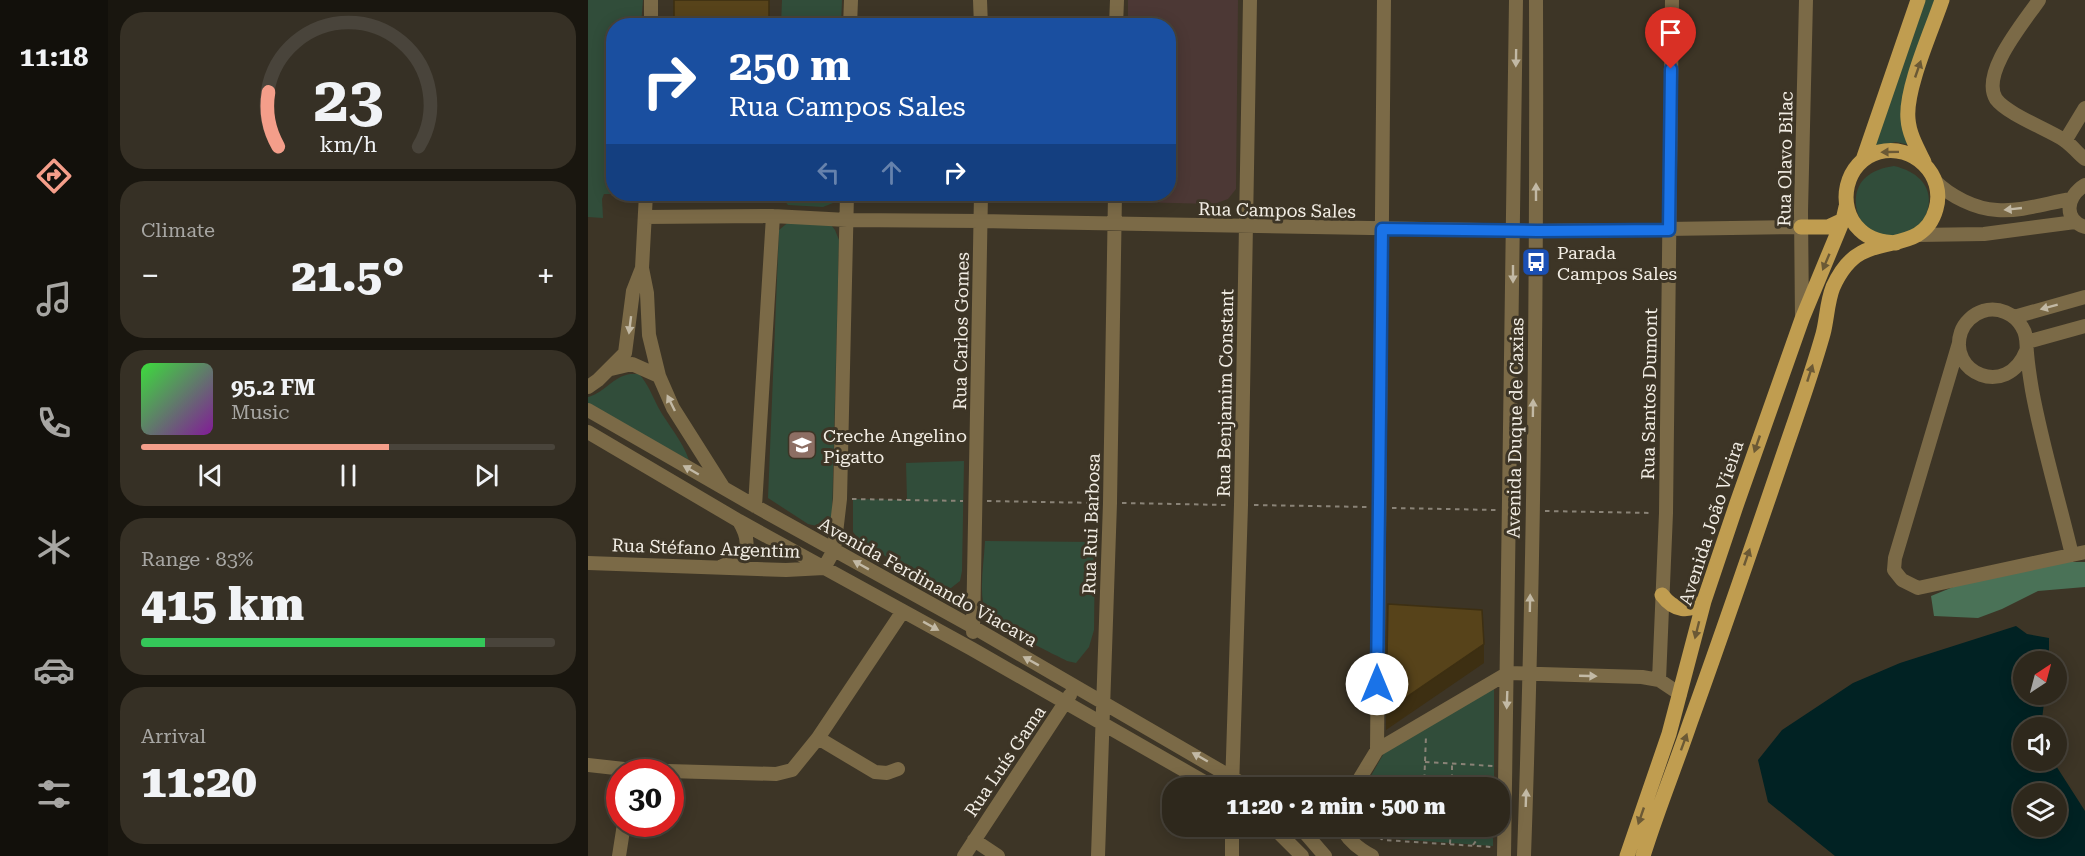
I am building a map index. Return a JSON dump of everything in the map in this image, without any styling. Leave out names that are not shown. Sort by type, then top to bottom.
[{"type":"main road","points":[[1845,214],[1846,190],[1852,173],[1863,160],[1918,0]]},
{"type":"main road","points":[[1642,856],[1785,451],[1823,336],[1832,288],[1851,260],[1862,253],[1918,235],[1925,229],[1936,211],[1938,201],[1935,180],[1925,165],[1911,134],[1907,101],[1942,0]]},
{"type":"main road","points":[[1863,160],[1878,152],[1895,150],[1911,155],[1925,165]]},
{"type":"main road","points":[[1801,227],[1828,227],[1845,214]]},
{"type":"main road","points":[[1845,214],[1865,234],[1883,242],[1896,243]]},
{"type":"main road","name":"Avenida João Vieira","points":[[1627,856],[1669,734],[1704,601],[1802,319],[1845,214]]},
{"type":"main road","points":[[1662,595],[1673,607],[1681,609],[1697,606],[1704,601]]},
{"type":"street","points":[[651,0],[651,18]]},
{"type":"street","points":[[850,18],[851,0]]},
{"type":"street","points":[[980,0],[981,18]]},
{"type":"street","points":[[1116,18],[1117,0]]},
{"type":"street","name":"Rua Benjamim Constant","points":[[1232,777],[1241,494],[1250,0]]},
{"type":"street","points":[[1377,750],[1384,0]]},
{"type":"street","name":"Avenida Duque de Caxias","points":[[1499,851],[1508,673],[1516,0]]},
{"type":"street","name":"Avenida Duque de Caxias","points":[[1524,856],[1530,674],[1537,231],[1536,0]]},
{"type":"street","name":"Rua Santos Dumont","points":[[1659,680],[1666,513],[1672,0]]},
{"type":"street","name":"Rua Olavo Bilac","points":[[1802,319],[1801,227],[1806,0]]},
{"type":"street","points":[[2039,0],[1996,66],[1993,85],[1996,98],[2010,110],[2065,141],[2084,159]]},
{"type":"street","points":[[2065,141],[2085,108]]},
{"type":"street","points":[[1935,180],[1945,191],[1961,199],[1997,210],[2071,199]]},
{"type":"street","points":[[2080,224],[2071,215],[2071,199],[2073,194],[2085,185]]},
{"type":"street","points":[[646,201],[642,268],[647,293],[649,335],[659,376],[674,408],[724,489]]},
{"type":"street","points":[[824,568],[834,550],[840,499],[847,201]]},
{"type":"street","name":"Rua Carlos Gomes","points":[[972,648],[981,201]]},
{"type":"street","name":"Rua Rui Barbosa","points":[[1098,856],[1110,491],[1114,201]]},
{"type":"street","points":[[755,507],[773,216]]},
{"type":"street","name":"Rua Campos Sales","points":[[645,217],[773,216],[847,220],[1514,231],[1801,227]]},
{"type":"street","points":[[1918,235],[1984,234],[2080,224]]},
{"type":"street","points":[[588,387],[625,353],[633,291],[642,268]]},
{"type":"street","points":[[2014,317],[2085,297]]},
{"type":"street","points":[[1994,309],[2014,317],[2025,332],[2032,391],[2079,553],[1918,588],[1902,580],[1894,570],[1894,558],[1961,332],[1974,315],[1983,311],[1994,309]]},
{"type":"street","points":[[2027,347],[2085,326]]},
{"type":"street","points":[[1959,343],[1967,366],[1985,376],[1995,377],[2014,370],[2022,362],[2027,347]]},
{"type":"street","points":[[609,370],[632,364],[659,376]]},
{"type":"street","points":[[1943,392],[1967,366]]},
{"type":"street","points":[[2014,370],[2032,391]]},
{"type":"street","name":"Avenida Ferdinando Viacava","points":[[588,410],[755,507],[1076,686],[1224,777]]},
{"type":"street","name":"Avenida Ferdinando Viacava","points":[[588,432],[739,521],[972,648],[1196,777]]},
{"type":"street","points":[[716,569],[734,562],[745,552],[747,540],[739,521]]},
{"type":"street","name":"Rua Stéfano Argentim","points":[[588,563],[716,569],[824,568]]},
{"type":"street","points":[[684,772],[776,774],[792,770],[818,738],[903,611]]},
{"type":"street","points":[[1361,777],[1377,750],[1508,673],[1659,680],[1680,694]]},
{"type":"street","name":"Rua Luís Gama","points":[[964,856],[1076,686]]},
{"type":"street","points":[[818,738],[875,772],[887,773],[898,769]]},
{"type":"street","points":[[588,765],[606,767]]},
{"type":"street","points":[[619,856],[622,837]]},
{"type":"street","points":[[1232,837],[1232,856]]},
{"type":"street","points":[[1283,837],[1302,856]]},
{"type":"street","points":[[1309,837],[1325,856]]},
{"type":"street","points":[[1346,837],[1368,855]]},
{"type":"street","points":[[974,840],[998,856]]},
{"type":"path","points":[[1424,777],[1426,734]]},
{"type":"path","points":[[1425,762],[1495,766]]},
{"type":"path","points":[[1452,763],[1452,777]]},
{"type":"path","points":[[1378,837],[1383,840],[1473,846],[1499,851]]},
{"type":"path","points":[[1450,837],[1450,844]]},
{"type":"path","points":[[1473,846],[1479,837]]},
{"type":"shaded area","points":[[1128,0],[1238,0],[1236,189],[1228,199],[1214,204],[1133,201],[1176,201],[1176,18],[1128,18]]},
{"type":"green space","points":[[588,0],[643,0],[642,18],[606,18],[606,194],[602,199],[603,218],[588,217]]},
{"type":"green space","points":[[782,0],[842,0],[841,18],[781,18]]},
{"type":"green space","points":[[1924,0],[1938,0],[1909,80],[1910,145],[1896,142],[1873,147]]},
{"type":"green space","points":[[1894,166],[1907,170],[1924,183],[1929,201],[1923,221],[1915,232],[1886,238],[1874,234],[1861,221],[1856,195],[1859,186],[1867,176],[1878,170]]},
{"type":"green space","points":[[785,201],[834,201],[823,207],[788,205]]},
{"type":"green space","points":[[791,220],[827,220],[839,240],[832,516],[821,527],[808,524],[768,498],[779,230]]},
{"type":"green space","points":[[639,374],[645,382],[689,460],[588,405],[588,397],[600,392],[618,378]]},
{"type":"green space","points":[[964,461],[962,571],[960,581],[951,588],[941,589],[860,541],[853,532],[853,499],[907,500],[906,463]]},
{"type":"green space","points":[[985,541],[1095,542],[1094,630],[1089,647],[1076,663],[1067,661],[1019,636],[995,620],[987,611],[983,603],[982,588]]},
{"type":"green space","points":[[2060,562],[2085,562],[2085,587],[2038,591],[1978,618],[1934,616],[1931,596],[1990,572]]},
{"type":"green space","points":[[1494,685],[1494,777],[1370,777],[1384,753]]},
{"type":"green space","points":[[1381,837],[1493,837],[1493,846]]},
{"type":"water","points":[[2016,626],[2027,634],[2049,638],[2049,651],[2013,651],[2013,705],[2044,705],[2042,717],[2013,717],[2013,771],[2059,771],[2085,811],[2085,856],[1835,856],[1768,802],[1758,760],[1782,730],[1853,683],[1900,663]]},
{"type":"building","points":[[674,0],[769,0],[769,18],[674,18]]},
{"type":"building","points":[[1388,604],[1482,610],[1484,644],[1386,711]]},
{"type":"place","name":"Parada Campos Sales","points":[[1536,262]]},
{"type":"place","name":"Creche Angelino Pigatto","points":[[802,445]]},
{"type":"route","points":[[1377,684],[1382,229],[1669,230],[1671,69]]}]
